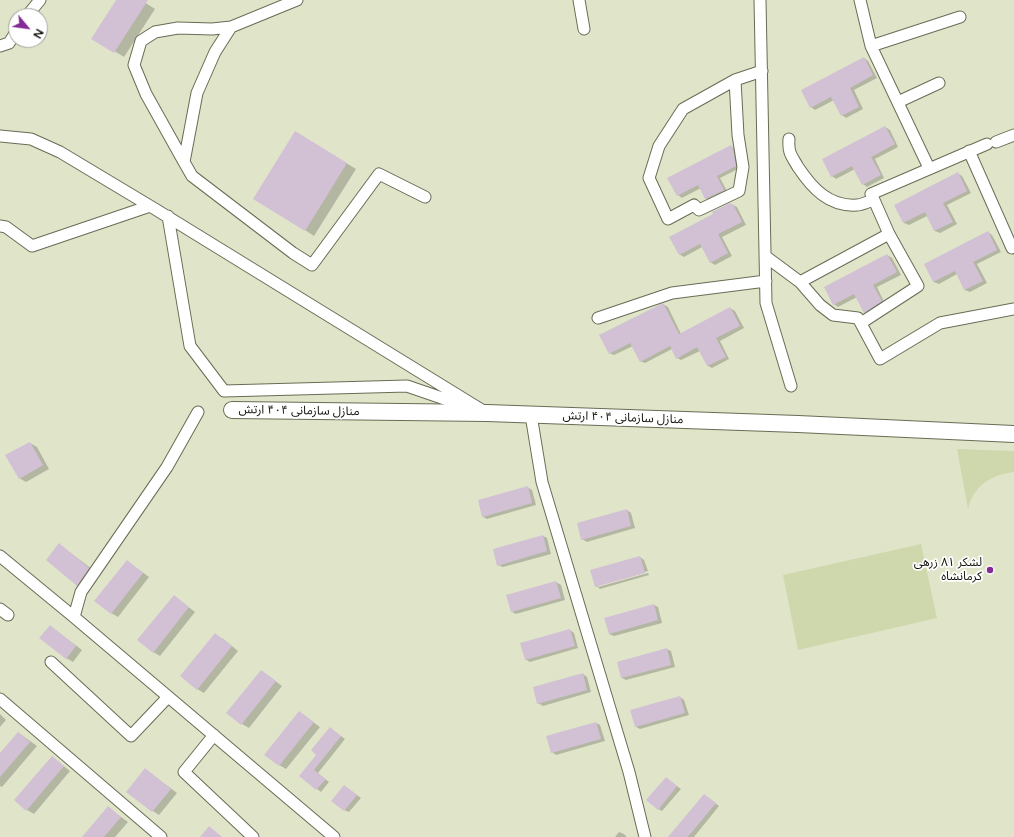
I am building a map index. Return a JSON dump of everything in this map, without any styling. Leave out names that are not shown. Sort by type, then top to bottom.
[{"type":"street","points":[[34,8],[40,0]]},
{"type":"street","points":[[297,0],[231,27],[212,29],[178,28],[154,32],[140,41],[134,65],[146,94],[192,176],[293,253],[312,265],[379,174],[424,197]]},
{"type":"street","points":[[579,0],[584,29]]},
{"type":"street","points":[[760,0],[766,302],[791,386]]},
{"type":"street","points":[[860,0],[871,46],[929,168]]},
{"type":"street","points":[[871,46],[960,17]]},
{"type":"street","points":[[184,162],[197,93],[215,52],[231,27]]},
{"type":"street","points":[[735,80],[738,136],[743,167],[739,191],[699,210],[694,205],[668,219],[649,178],[659,146],[683,109],[735,80],[762,71]]},
{"type":"street","points":[[898,102],[939,83]]},
{"type":"street","points":[[0,136],[32,139],[60,152],[168,216],[487,413]]},
{"type":"street","points":[[861,323],[918,286],[890,234],[871,194],[969,151],[1014,136]]},
{"type":"street","points":[[789,139],[788,150],[805,178],[824,197],[840,204],[857,205],[874,200]]},
{"type":"street","points":[[969,151],[1012,248]]},
{"type":"street","points":[[0,226],[6,227],[32,246],[150,206]]},
{"type":"street","points":[[168,216],[190,346],[224,391],[407,386],[487,413]]},
{"type":"street","points":[[800,282],[890,234]]},
{"type":"street","points":[[765,256],[800,282],[820,305],[833,315],[858,318],[880,359],[940,323],[1014,309]]},
{"type":"street","points":[[598,318],[672,293],[766,281]]},
{"type":"street","name":"منازل سازمانی ۴۰۴ ارتش","points":[[232,410],[487,413],[798,424],[1014,434]]},
{"type":"street","points":[[74,617],[80,592],[167,467],[198,412]]},
{"type":"street","points":[[531,415],[542,482],[629,772],[645,837]]},
{"type":"street","points":[[0,556],[334,837]]},
{"type":"street","points":[[52,662],[131,736],[168,697]]},
{"type":"street","points":[[0,699],[161,837]]},
{"type":"street","points":[[214,735],[184,772],[253,837]]},
{"type":"green space","points":[[957,449],[1014,451],[1014,472],[998,476],[985,483],[974,494],[968,509]]},
{"type":"green space","points":[[921,544],[937,618],[798,650],[783,575]]},
{"type":"building","points":[[116,0],[148,0],[114,53],[91,39]]},
{"type":"building","points":[[864,57],[873,75],[850,88],[859,107],[841,116],[831,97],[810,108],[801,90]]},
{"type":"building","points":[[885,126],[895,144],[871,157],[881,175],[862,185],[852,166],[831,177],[822,159]]},
{"type":"building","points":[[295,131],[347,163],[305,231],[253,199]]},
{"type":"building","points":[[731,145],[736,166],[717,176],[724,190],[705,199],[698,185],[677,196],[667,178]]},
{"type":"building","points":[[958,172],[967,191],[943,203],[953,222],[934,231],[925,212],[903,223],[894,205]]},
{"type":"building","points":[[730,203],[733,204],[742,222],[718,234],[728,253],[710,263],[700,244],[679,255],[669,237],[713,214],[712,212]]},
{"type":"building","points":[[988,231],[997,250],[973,262],[983,281],[964,290],[955,271],[933,282],[924,264]]},
{"type":"building","points":[[887,254],[897,272],[873,285],[882,301],[864,313],[854,294],[833,305],[824,287]]},
{"type":"building","points":[[663,303],[679,334],[730,307],[740,326],[716,338],[726,357],[707,366],[697,347],[676,359],[670,346],[640,362],[630,343],[609,354],[599,335]]},
{"type":"building","points":[[30,442],[43,465],[19,479],[5,455]]},
{"type":"building","points":[[528,486],[532,503],[482,517],[478,500]]},
{"type":"building","points":[[627,509],[631,526],[581,540],[577,523]]},
{"type":"building","points":[[543,535],[547,551],[497,566],[493,549]]},
{"type":"building","points":[[59,543],[89,568],[77,586],[46,560]]},
{"type":"building","points":[[640,556],[645,573],[595,587],[590,570]]},
{"type":"building","points":[[127,560],[143,573],[111,614],[94,601]]},
{"type":"building","points":[[556,581],[561,598],[511,612],[506,595]]},
{"type":"building","points":[[174,595],[189,607],[153,653],[137,640]]},
{"type":"building","points":[[654,604],[658,620],[609,634],[604,618]]},
{"type":"building","points":[[50,625],[76,646],[66,659],[39,638]]},
{"type":"building","points":[[570,629],[575,646],[525,660],[520,643]]},
{"type":"building","points":[[215,633],[232,646],[197,690],[180,676]]},
{"type":"building","points":[[667,648],[671,665],[621,678],[617,662]]},
{"type":"building","points":[[261,670],[276,681],[241,725],[226,713]]},
{"type":"building","points":[[583,673],[587,690],[537,704],[533,687]]},
{"type":"building","points":[[680,696],[685,713],[635,727],[630,710]]},
{"type":"building","points":[[299,711],[314,722],[279,766],[264,755]]},
{"type":"building","points":[[596,722],[601,739],[551,753],[546,736]]},
{"type":"building","points":[[330,727],[341,736],[314,770],[326,779],[316,790],[299,776],[316,755],[311,750]]},
{"type":"building","points":[[18,732],[30,742],[0,777],[0,753]]},
{"type":"building","points":[[52,756],[64,766],[26,811],[14,800]]},
{"type":"building","points":[[145,768],[171,789],[152,812],[126,792]]},
{"type":"building","points":[[666,777],[677,786],[658,810],[646,800]]},
{"type":"building","points":[[344,785],[357,795],[344,811],[331,801]]},
{"type":"building","points":[[704,794],[716,803],[692,832],[687,837],[668,837]]},
{"type":"building","points":[[108,806],[121,817],[104,837],[82,837]]},
{"type":"building","points":[[209,826],[222,837],[200,837]]},
{"type":"place","name":"لشکر ۸۱ زرهی کرمانشاه","points":[[990,570]]}]
